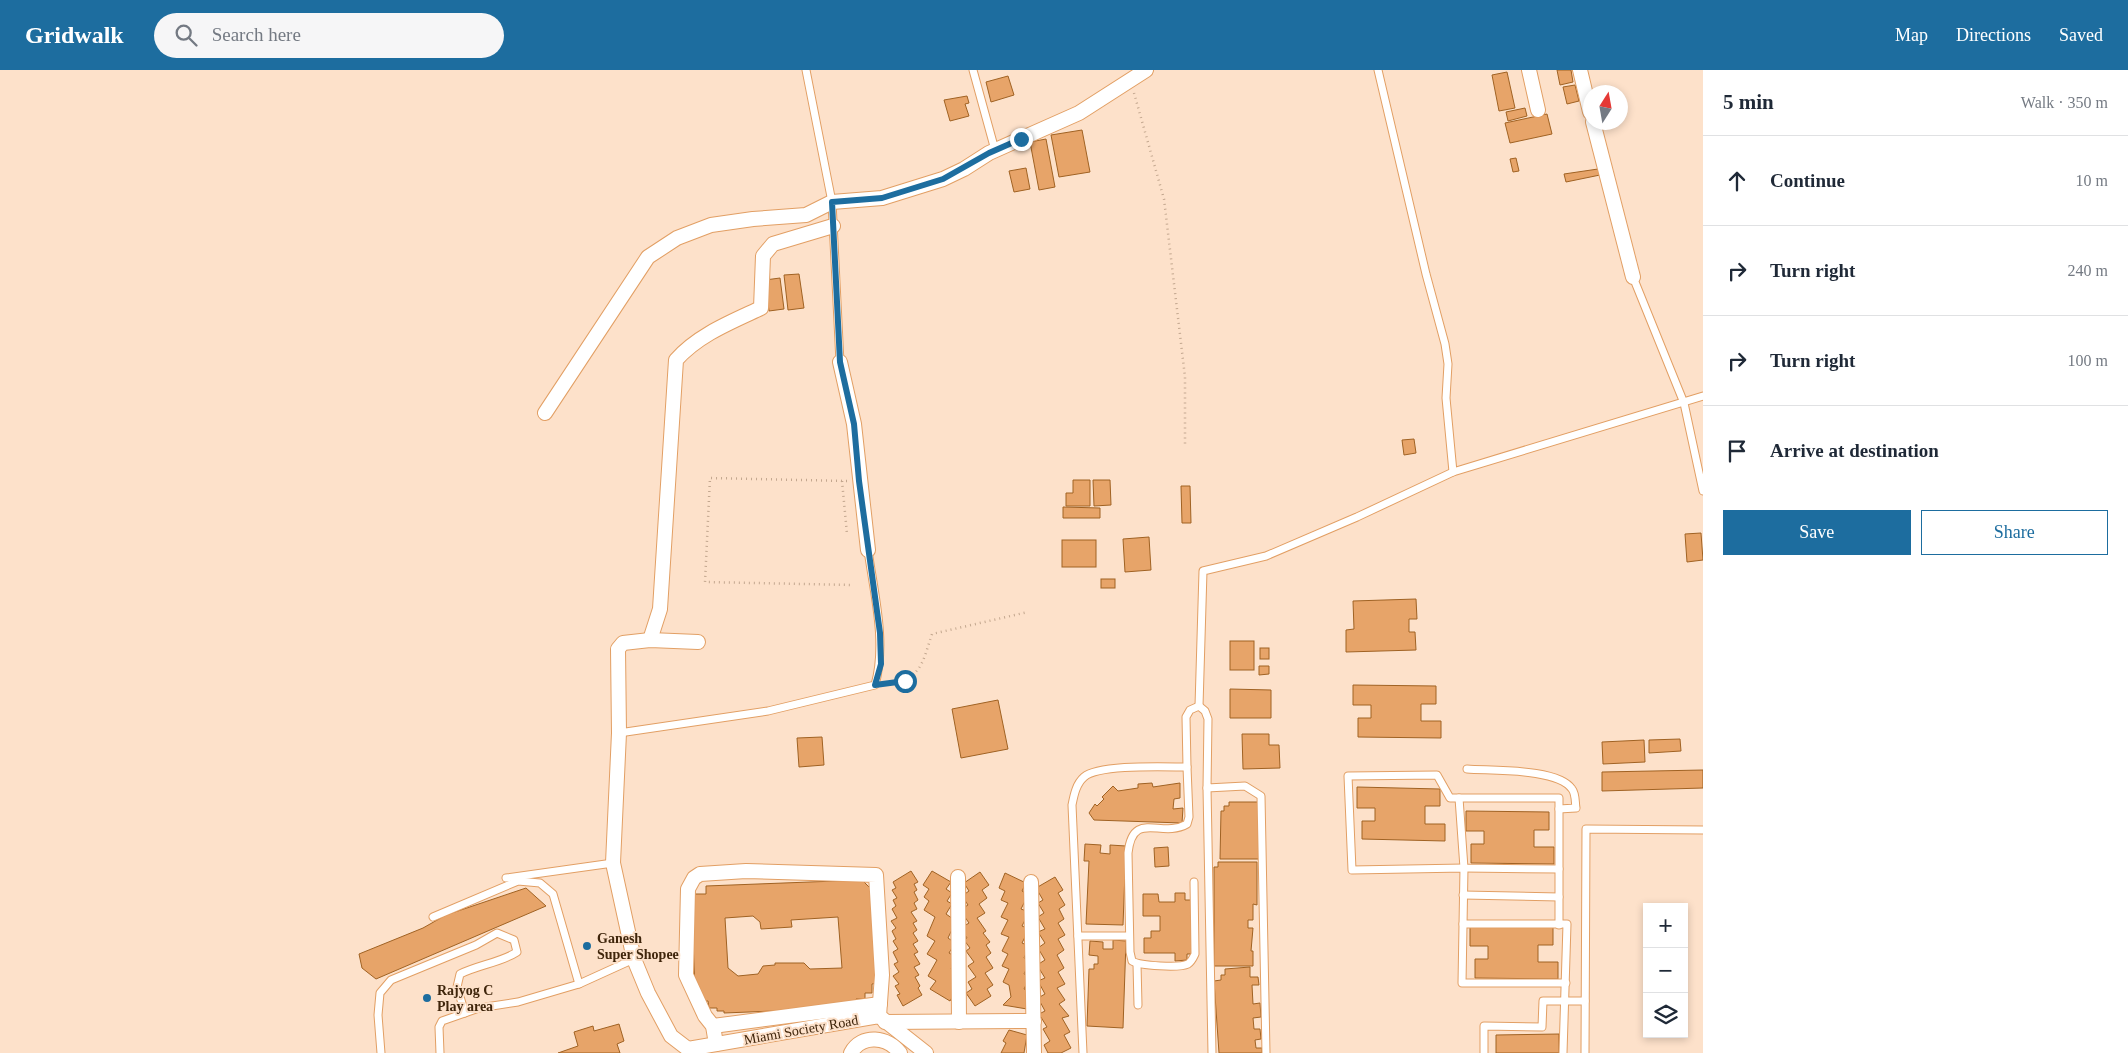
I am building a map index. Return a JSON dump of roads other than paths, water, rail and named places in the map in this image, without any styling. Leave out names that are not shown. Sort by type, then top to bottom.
[{"type":"street","points":[[545,413],[648,257],[677,238],[711,225],[806,214],[832,202],[882,198],[943,179],[995,150],[1079,113],[1131,82],[1146,70]]},
{"type":"street","points":[[1529,70],[1538,110]]},
{"type":"street","points":[[1580,70],[1584,85]]},
{"type":"street","points":[[1595,130],[1633,277]]},
{"type":"street","points":[[650,640],[660,609],[676,360],[683,352],[720,327],[760,308],[763,256],[772,244],[834,226]]},
{"type":"street","points":[[840,362],[854,424],[868,550]]},
{"type":"street","name":"Miami Society Road","points":[[698,642],[650,640],[623,643],[618,649],[618,732],[613,863],[634,959],[648,993],[671,1036],[689,1051],[716,1044],[881,1014]]},
{"type":"street","points":[[716,1044],[714,1026],[705,1016],[686,975],[688,889],[694,878],[700,874],[746,871],[876,875],[882,975],[881,1014]]},
{"type":"street","points":[[958,877],[959,1022]]},
{"type":"street","points":[[1031,882],[1034,1053]]},
{"type":"street","points":[[714,1026],[802,1014],[881,1014],[959,1022],[1034,1021]]},
{"type":"street","points":[[802,1014],[805,1029]]},
{"type":"street","points":[[881,1014],[926,1053]]},
{"type":"street","points":[[851,1053],[860,1042],[874,1039],[884,1040],[894,1045],[900,1053]]},
{"type":"lane","points":[[806,70],[832,202],[840,362]]},
{"type":"lane","points":[[973,70],[995,150]]},
{"type":"lane","points":[[1378,70],[1426,274],[1445,344],[1448,364],[1446,398],[1453,472]]},
{"type":"lane","points":[[1633,277],[1684,402],[1703,491]]},
{"type":"lane","points":[[1199,706],[1203,571],[1266,556],[1357,517],[1453,472],[1703,396]]},
{"type":"lane","points":[[618,732],[768,711],[875,685],[881,664],[880,633],[868,550]]},
{"type":"lane","points":[[1194,882],[1195,954],[1192,960],[1185,965],[1137,964],[1132,961],[1129,936],[1128,854],[1130,838],[1135,831],[1144,828],[1181,828],[1187,824],[1189,816],[1186,717],[1190,710],[1199,706]]},
{"type":"lane","points":[[1199,706],[1205,711],[1208,719],[1207,788],[1212,1053]]},
{"type":"lane","points":[[1083,1053],[1072,805],[1074,792],[1085,776],[1102,769],[1187,767]]},
{"type":"lane","points":[[1467,770],[1519,772],[1555,777],[1566,782],[1574,791],[1576,808],[1559,809]]},
{"type":"lane","points":[[1559,869],[1352,870],[1348,776],[1437,775],[1450,798],[1559,798],[1559,809],[1559,869],[1559,925]]},
{"type":"lane","points":[[1207,788],[1245,786],[1261,796],[1266,1053]]},
{"type":"lane","points":[[1459,798],[1464,868],[1462,983],[1566,983]]},
{"type":"lane","points":[[1585,1053],[1586,829],[1703,830]]},
{"type":"lane","points":[[506,878],[613,863]]},
{"type":"lane","points":[[433,917],[518,882],[540,883],[552,894],[579,984]]},
{"type":"lane","points":[[1463,895],[1559,897]]},
{"type":"lane","points":[[1464,924],[1567,924],[1563,1053]]},
{"type":"lane","points":[[381,1053],[378,1014],[380,993],[391,980],[476,945],[497,933],[514,940],[517,952],[513,955],[460,974],[457,986],[465,1013]]},
{"type":"lane","points":[[1078,936],[1129,936]]},
{"type":"lane","points":[[440,1053],[439,1027],[442,1021],[465,1013],[518,1002],[579,984],[634,959]]},
{"type":"lane","points":[[1137,964],[1138,1005]]},
{"type":"lane","points":[[1484,1053],[1484,1026],[1542,1027],[1543,1001],[1585,1001]]},
{"type":"place","name":"Ganesh Super Shopee","points":[[587,946]]},
{"type":"place","name":"Rajyog C Play area","points":[[427,998]]}]
